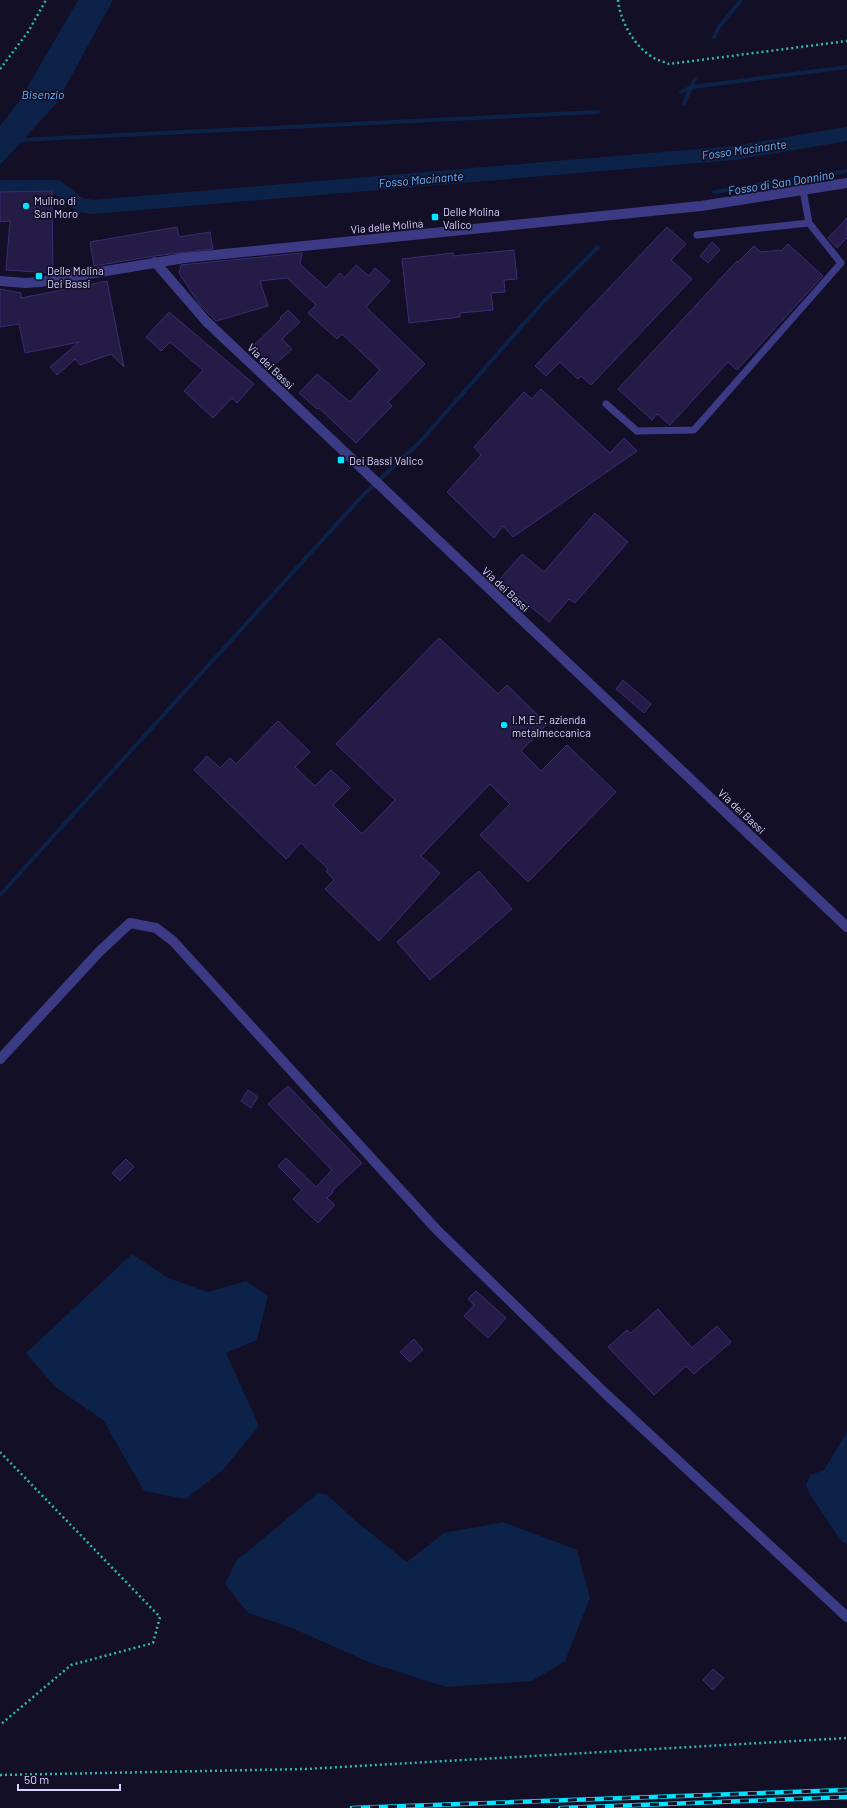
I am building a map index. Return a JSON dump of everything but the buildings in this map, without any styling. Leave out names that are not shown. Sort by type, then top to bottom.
[{"type":"street","name":"Via delle Molina","points":[[0,281],[26,283],[40,282],[155,262],[272,248],[694,207],[847,183]]},
{"type":"street","name":"Via dei Bassi","points":[[155,262],[206,321],[847,927]]},
{"type":"street","points":[[0,1059],[100,951],[130,923],[156,928],[173,941],[437,1230],[608,1396],[847,1617]]},
{"type":"lane","points":[[606,404],[636,431],[694,430],[841,263],[809,223],[803,190]]},
{"type":"lane","points":[[697,235],[809,223]]},
{"type":"path","points":[[0,69],[28,32],[46,0]]},
{"type":"path","points":[[618,0],[619,11],[626,26],[639,45],[654,58],[669,64],[847,40]]},
{"type":"path","points":[[0,1452],[160,1617],[153,1642],[71,1665],[0,1725]]},
{"type":"path","points":[[0,1775],[306,1769],[847,1738]]},
{"type":"water","name":"Bisenzio","points":[[78,0],[113,0],[56,104],[0,165],[0,126],[20,100]]},
{"type":"water","points":[[132,1254],[168,1278],[208,1292],[246,1281],[268,1296],[257,1340],[226,1353],[259,1426],[223,1470],[186,1499],[144,1491],[103,1420],[55,1387],[26,1353]]},
{"type":"water","points":[[847,1432],[847,1544],[842,1542],[809,1493],[806,1484],[811,1475],[824,1470]]},
{"type":"water","points":[[318,1493],[326,1494],[357,1522],[407,1562],[444,1533],[503,1522],[577,1550],[590,1598],[565,1661],[532,1681],[446,1687],[371,1663],[292,1628],[248,1613],[225,1584],[236,1561]]},
{"type":"waterway","points":[[714,37],[719,27],[741,0]]},
{"type":"waterway","points":[[681,92],[692,87],[847,67]]},
{"type":"waterway","points":[[684,103],[695,79]]},
{"type":"waterway","points":[[19,140],[598,112]]},
{"type":"waterway","name":"Fosso Macinante","points":[[0,187],[57,187],[80,205],[93,207],[734,153],[847,134]]},
{"type":"waterway","name":"Fosso di San Donnino","points":[[714,192],[847,171]]},
{"type":"waterway","points":[[0,895],[364,494],[419,443],[544,301],[598,247]]},
{"type":"railway","points":[[352,1808],[847,1790]]},
{"type":"railway","points":[[560,1808],[847,1797]]},
{"type":"place","name":"Mulino di San Moro","points":[[26,206]]},
{"type":"place","name":"Delle Molina Valico","points":[[435,217]]},
{"type":"place","name":"Delle Molina Dei Bassi","points":[[39,276]]},
{"type":"place","name":"Dei Bassi Valico","points":[[341,460]]},
{"type":"place","name":"I.M.E.F. azienda metalmeccanica","points":[[504,725]]}]
